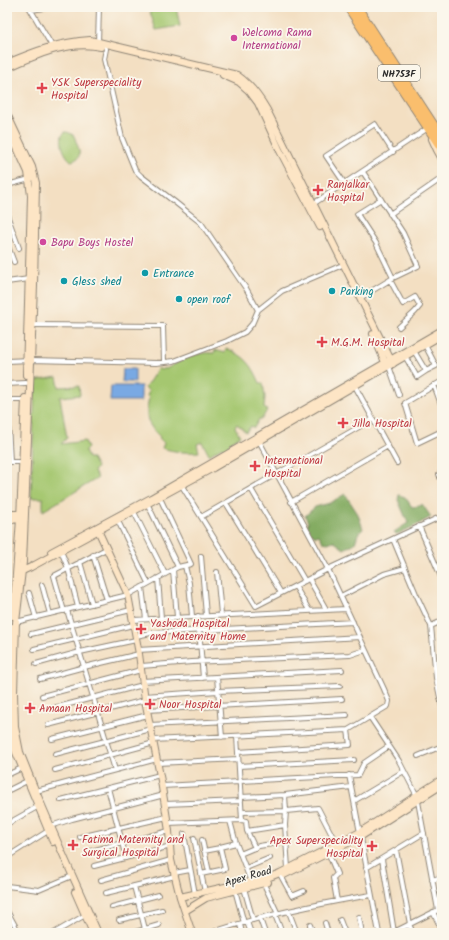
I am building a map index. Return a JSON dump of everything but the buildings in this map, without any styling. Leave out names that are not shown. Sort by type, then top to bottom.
[{"type":"highway","name":"NH753F","points":[[348,7],[428,128],[439,140]]},
{"type":"highway","name":"NH753F","points":[[357,7],[439,140],[442,149]]},
{"type":"street","points":[[51,7],[30,9],[52,46]]},
{"type":"street","points":[[99,7],[104,59],[122,138],[135,170],[201,223],[247,290],[258,310]]},
{"type":"street","points":[[7,63],[40,49],[72,41],[90,40],[102,45],[236,75],[245,80],[260,102],[286,147],[311,205],[389,364]]},
{"type":"street","points":[[7,68],[42,53],[77,44],[102,45]]},
{"type":"street","points":[[7,114],[32,167],[31,280],[26,384],[27,400]]},
{"type":"street","points":[[345,184],[326,156],[374,124],[393,152]]},
{"type":"street","points":[[7,126],[32,178]]},
{"type":"street","points":[[311,205],[428,128],[442,159]]},
{"type":"street","points":[[7,149],[16,144]]},
{"type":"street","points":[[360,298],[391,279],[418,266],[403,233],[363,172]]},
{"type":"street","points":[[7,185],[32,178]]},
{"type":"street","points":[[390,214],[442,178]]},
{"type":"street","points":[[381,199],[357,214],[376,243],[402,304],[415,297],[420,306],[399,327]]},
{"type":"street","points":[[311,205],[360,298],[389,364],[399,395]]},
{"type":"street","points":[[7,215],[19,248]]},
{"type":"street","points":[[7,244],[14,262]]},
{"type":"street","points":[[7,361],[28,360],[156,363],[174,361],[227,341],[245,332],[252,324],[258,310],[282,291],[340,266]]},
{"type":"street","points":[[7,276],[8,282],[31,280]]},
{"type":"street","points":[[30,325],[163,326],[164,362]]},
{"type":"street","points":[[20,570],[61,551],[97,529],[134,512],[182,486],[258,439],[440,336]]},
{"type":"street","points":[[20,570],[355,386],[389,364],[440,336]]},
{"type":"street","points":[[405,356],[417,377],[436,366],[425,345]]},
{"type":"street","points":[[414,351],[426,371]]},
{"type":"street","points":[[28,360],[23,517],[16,622],[14,693],[15,727],[12,741],[20,752],[36,791],[40,806]]},
{"type":"street","points":[[442,380],[405,403],[417,443],[442,431]]},
{"type":"street","points":[[7,384],[26,384]]},
{"type":"street","points":[[434,385],[442,407]]},
{"type":"street","points":[[355,386],[397,463]]},
{"type":"street","points":[[7,400],[27,400]]},
{"type":"street","points":[[7,403],[9,462],[25,462]]},
{"type":"street","points":[[201,518],[373,419]]},
{"type":"street","points":[[55,770],[153,742],[348,730],[388,706],[389,701],[328,569],[258,439]]},
{"type":"street","points":[[292,502],[388,446]]},
{"type":"street","points":[[439,474],[442,482]]},
{"type":"street","points":[[182,486],[256,606],[328,569],[442,516]]},
{"type":"street","points":[[251,489],[326,610]]},
{"type":"street","points":[[16,622],[128,595],[178,567],[190,564],[160,498]]},
{"type":"street","points":[[226,503],[281,593]]},
{"type":"street","points":[[148,504],[178,567]]},
{"type":"street","points":[[134,512],[165,574]]},
{"type":"street","points":[[7,514],[23,517]]},
{"type":"street","points":[[7,520],[23,517]]},
{"type":"street","points":[[118,520],[148,584]]},
{"type":"street","points":[[419,526],[442,579]]},
{"type":"street","points":[[97,529],[128,595],[139,652],[144,698],[170,831],[171,860],[191,933]]},
{"type":"street","points":[[393,538],[431,626],[436,678],[442,707]]},
{"type":"street","points":[[106,548],[54,576],[76,639],[115,770]]},
{"type":"street","points":[[61,551],[68,568],[78,607]]},
{"type":"street","points":[[94,555],[107,600]]},
{"type":"street","points":[[201,556],[206,615]]},
{"type":"street","points":[[80,562],[92,604]]},
{"type":"street","points":[[185,566],[189,583],[192,616]]},
{"type":"street","points":[[340,596],[384,574],[405,568]]},
{"type":"street","points":[[20,570],[11,650],[9,715],[12,741],[27,781],[40,806],[87,914],[93,933]]},
{"type":"street","points":[[173,570],[177,617]]},
{"type":"street","points":[[217,572],[221,614]]},
{"type":"street","points":[[158,578],[161,618]]},
{"type":"street","points":[[42,585],[50,614]]},
{"type":"street","points":[[295,586],[308,610]]},
{"type":"street","points":[[142,587],[146,619]]},
{"type":"street","points":[[29,593],[36,618]]},
{"type":"street","points":[[34,649],[76,639],[146,619],[346,608]]},
{"type":"street","points":[[31,634],[131,610]]},
{"type":"street","points":[[198,616],[203,678]]},
{"type":"street","points":[[431,626],[442,621]]},
{"type":"street","points":[[36,664],[151,633],[353,622]]},
{"type":"street","points":[[40,679],[139,652],[201,646],[360,637]]},
{"type":"street","points":[[42,696],[89,684],[141,668],[202,662],[350,655],[365,650]]},
{"type":"street","points":[[46,710],[143,683],[342,670]]},
{"type":"street","points":[[436,678],[442,676]]},
{"type":"street","points":[[217,677],[222,737]]},
{"type":"street","points":[[48,725],[144,698],[218,691],[340,686]]},
{"type":"street","points":[[52,740],[147,712],[342,699]]},
{"type":"street","points":[[55,754],[106,741],[150,727],[221,721],[347,715]]},
{"type":"street","points":[[370,717],[419,797],[424,833],[436,879],[440,909],[393,932],[382,859]]},
{"type":"street","points":[[238,752],[350,745],[348,730]]},
{"type":"street","points":[[237,736],[242,820]]},
{"type":"street","points":[[162,786],[358,775],[364,763],[389,746]]},
{"type":"street","points":[[418,756],[442,746]]},
{"type":"street","points":[[36,791],[115,770],[157,761],[238,759]]},
{"type":"street","points":[[239,766],[354,760]]},
{"type":"street","points":[[7,775],[22,768]]},
{"type":"street","points":[[354,801],[404,771]]},
{"type":"street","points":[[61,800],[160,775]]},
{"type":"street","points":[[349,775],[378,933]]},
{"type":"street","points":[[427,792],[442,779]]},
{"type":"street","points":[[7,791],[27,781]]},
{"type":"street","points":[[427,792],[442,785]]},
{"type":"street","points":[[165,804],[285,795],[351,787]]},
{"type":"street","points":[[108,788],[126,858]]},
{"type":"street","name":"Apex Road","points":[[185,911],[201,900],[282,876],[360,834],[427,792]]},
{"type":"street","points":[[7,857],[50,829],[113,808],[164,795]]},
{"type":"street","points":[[285,795],[285,825],[288,868]]},
{"type":"street","points":[[7,824],[40,806]]},
{"type":"street","points":[[242,812],[286,811],[318,808],[336,843]]},
{"type":"street","points":[[80,837],[118,828],[168,820],[242,820],[246,821],[247,831],[255,848]]},
{"type":"street","points":[[230,821],[236,843],[251,882]]},
{"type":"street","points":[[247,831],[285,825]]},
{"type":"street","points":[[87,852],[170,831]]},
{"type":"street","points":[[366,868],[424,833]]},
{"type":"street","points":[[184,834],[194,894]]},
{"type":"street","name":"Apex Road","points":[[180,897],[251,882],[263,882],[336,843],[360,834]]},
{"type":"street","points":[[194,838],[205,892]]},
{"type":"street","points":[[202,840],[209,872]]},
{"type":"street","points":[[204,851],[236,843]]},
{"type":"street","points":[[240,854],[255,848],[278,843]]},
{"type":"street","points":[[94,866],[170,846]]},
{"type":"street","points":[[201,874],[225,869],[220,848]]},
{"type":"street","points":[[396,850],[413,933]]},
{"type":"street","points":[[328,852],[337,874],[333,878],[338,901]]},
{"type":"street","points":[[246,868],[270,858]]},
{"type":"street","points":[[101,880],[171,860]]},
{"type":"street","points":[[106,893],[190,870]]},
{"type":"street","points":[[282,876],[292,896],[304,891]]},
{"type":"street","points":[[7,885],[39,890],[71,877]]},
{"type":"street","points":[[263,882],[282,933]]},
{"type":"street","points":[[134,886],[146,931]]},
{"type":"street","points":[[244,888],[253,920]]},
{"type":"street","points":[[235,890],[243,923],[242,933]]},
{"type":"street","points":[[210,933],[276,914],[371,894]]},
{"type":"street","points":[[112,907],[158,895]]},
{"type":"street","points":[[119,920],[162,910]]},
{"type":"street","points":[[7,911],[19,933]]},
{"type":"street","points":[[289,912],[297,933]]},
{"type":"street","points":[[433,912],[442,930]]},
{"type":"street","points":[[54,933],[60,932],[87,914]]},
{"type":"street","points":[[87,914],[98,933]]},
{"type":"street","points":[[359,917],[362,933]]},
{"type":"street","points":[[260,919],[265,933]]},
{"type":"street","points":[[340,920],[345,933]]},
{"type":"street","points":[[243,923],[251,933]]},
{"type":"street","points":[[325,923],[328,933]]},
{"type":"street","points":[[132,933],[146,931],[159,925]]},
{"type":"street","points":[[310,925],[313,933]]},
{"type":"green space","points":[[158,7],[176,7],[180,26],[156,30],[149,9]]},
{"type":"green space","points":[[65,132],[74,136],[79,150],[79,157],[75,160],[71,161],[66,156],[63,149],[62,135]]},
{"type":"green space","points":[[226,348],[238,354],[247,361],[260,383],[263,383],[265,397],[264,408],[267,410],[262,419],[259,419],[254,428],[251,426],[246,432],[237,424],[235,427],[240,436],[230,442],[231,445],[224,450],[222,447],[209,455],[202,442],[197,444],[199,452],[180,452],[162,448],[164,443],[149,424],[147,410],[149,398],[147,396],[149,391],[145,388],[158,368],[161,370],[164,368],[166,369],[178,362],[201,353],[214,353],[215,350],[225,353]]},
{"type":"green space","points":[[57,377],[59,387],[79,386],[80,395],[60,397],[67,438],[61,444],[85,441],[88,448],[85,451],[88,458],[92,458],[97,467],[94,472],[98,478],[43,511],[43,498],[31,498],[35,381]]},
{"type":"green space","points":[[345,494],[358,514],[363,529],[358,534],[355,543],[344,549],[333,541],[328,543],[323,542],[319,535],[316,536],[309,532],[307,527],[308,522],[305,516],[315,507],[330,503]]},
{"type":"green space","points":[[399,495],[405,497],[412,507],[420,506],[422,504],[431,517],[396,534],[394,532],[408,523],[398,500]]},
{"type":"water","points":[[123,369],[135,369],[135,382],[122,382]]},
{"type":"water","points":[[111,386],[141,386],[141,401],[110,401]]},
{"type":"place","name":"Welcoma Rama International","points":[[234,38]]},
{"type":"place","name":"YSK Superspeciality Hospital","points":[[42,88]]},
{"type":"place","name":"Ranjalkar Hospital","points":[[318,190]]},
{"type":"place","name":"Bapu Boys Hostel","points":[[43,242]]},
{"type":"place","name":"Entrance","points":[[145,273]]},
{"type":"place","name":"Gless shed","points":[[64,281]]},
{"type":"place","name":"Parking","points":[[332,291]]},
{"type":"place","name":"open roof","points":[[179,299]]},
{"type":"place","name":"M.G.M. Hospital","points":[[322,342]]},
{"type":"place","name":"Jilla Hospital","points":[[343,423]]},
{"type":"place","name":"International Hospital","points":[[255,466]]},
{"type":"place","name":"Yashoda Hospital and Maternity Home","points":[[141,629]]},
{"type":"place","name":"Noor Hospital","points":[[150,704]]},
{"type":"place","name":"Amaan Hospital","points":[[30,708]]},
{"type":"place","name":"Fatima Maternity and Surgical Hospital","points":[[73,845]]},
{"type":"place","name":"Apex Superspeciality Hospital","points":[[372,846]]}]
